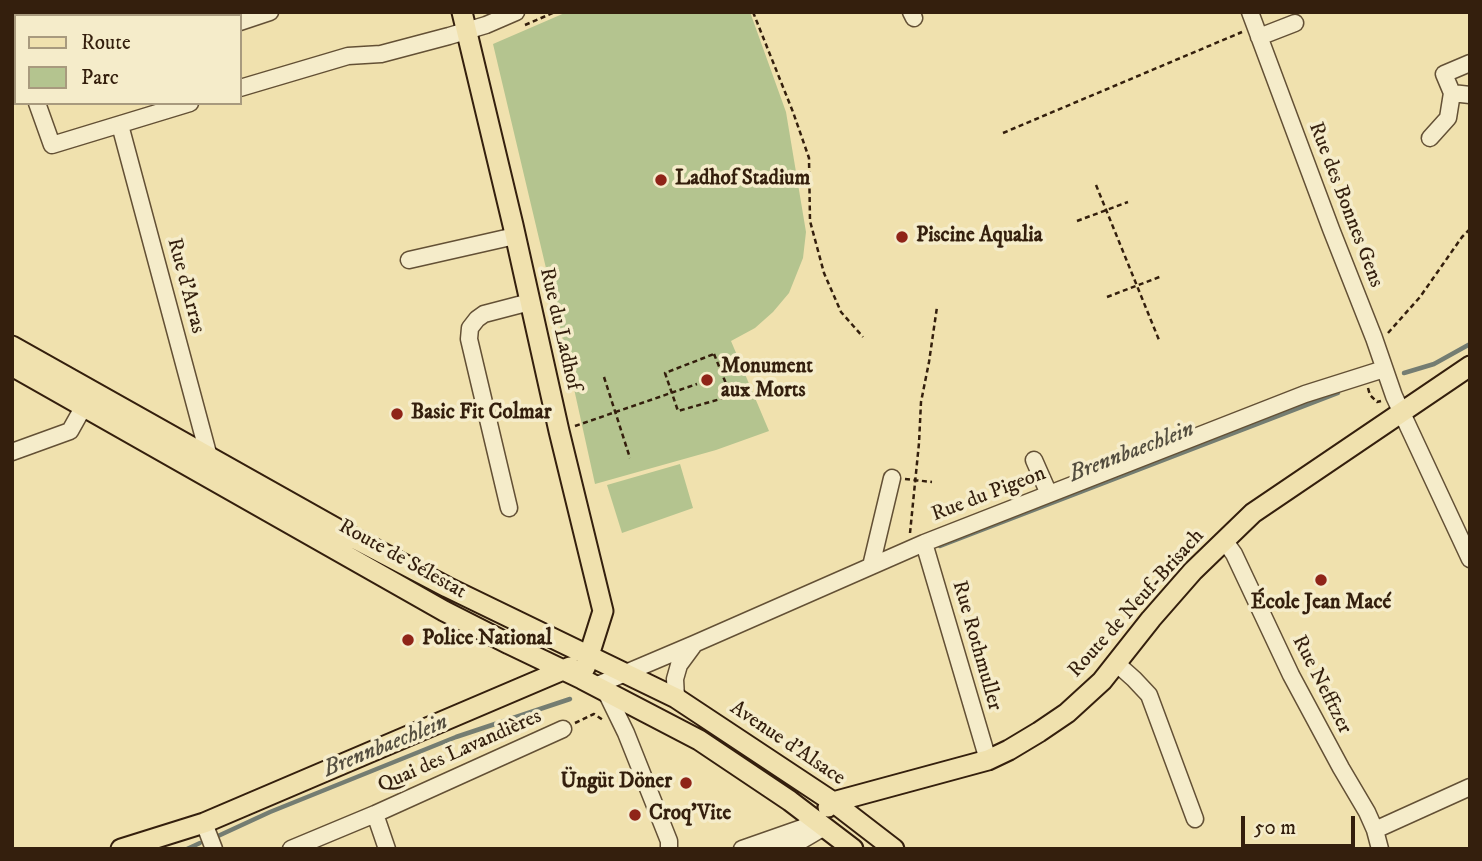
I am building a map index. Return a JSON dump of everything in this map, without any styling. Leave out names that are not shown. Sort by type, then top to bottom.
[{"type":"main road","name":"Rue du Ladhof","points":[[464,21],[603,611],[589,655]]},
{"type":"main road","name":"Route de Sélestat","points":[[12,346],[444,611],[587,682]]},
{"type":"main road","name":"Route de Sélestat","points":[[12,366],[84,406],[589,655]]},
{"type":"main road","name":"Route de Neuf-Brisach","points":[[819,824],[841,803],[988,760],[1009,750],[1067,713],[1102,681],[1193,571],[1254,513],[1470,366]]},
{"type":"main road","name":"Avenue d'Alsace","points":[[589,655],[676,698],[841,803],[894,849]]},
{"type":"main road","points":[[589,655],[587,682],[618,714],[699,740],[790,801],[853,849]]},
{"type":"main road","points":[[121,849],[204,823],[587,682]]},
{"type":"main road","points":[[618,714],[650,685]]},
{"type":"street","points":[[242,21],[270,12]]},
{"type":"street","points":[[242,82],[348,56],[381,54],[464,21],[485,25],[516,12]]},
{"type":"street","points":[[1255,25],[1295,23]]},
{"type":"street","name":"Rue des Bonnes Gens","points":[[1255,25],[1384,369],[1470,559]]},
{"type":"street","points":[[1430,138],[1448,118],[1452,93],[1444,74],[1470,63]]},
{"type":"street","points":[[1452,93],[1470,95]]},
{"type":"street","points":[[38,105],[52,145],[184,105]]},
{"type":"street","name":"Rue d'Arras","points":[[120,125],[206,466]]},
{"type":"street","points":[[409,260],[515,236]]},
{"type":"street","points":[[509,508],[469,339],[470,328],[484,314],[530,302]]},
{"type":"street","name":"Rue du Pigeon","points":[[587,682],[625,673],[924,543],[1305,394],[1384,369]]},
{"type":"street","points":[[12,452],[70,430],[84,406]]},
{"type":"street","points":[[1034,460],[1049,494]]},
{"type":"street","points":[[871,566],[892,478]]},
{"type":"street","name":"Rue Nefftzer","points":[[1224,540],[1234,554],[1291,675],[1340,768],[1367,812],[1380,849]]},
{"type":"street","name":"Rue Rothmuller","points":[[924,543],[988,760]]},
{"type":"street","points":[[676,698],[675,679],[678,665],[694,644]]},
{"type":"street","points":[[1116,663],[1149,695],[1195,820]]},
{"type":"street","points":[[618,714],[669,841],[669,849]]},
{"type":"street","name":"Quai des Lavandières","points":[[291,849],[563,729]]},
{"type":"street","points":[[1375,830],[1470,787]]},
{"type":"street","points":[[375,814],[387,849]]},
{"type":"street","points":[[204,823],[214,849]]},
{"type":"street","name":"Route de Neuf-Brisach","points":[[743,849],[819,824]]},
{"type":"street","name":"Route de Neuf-Brisach","points":[[780,849],[808,837],[819,824]]},
{"type":"path","points":[[753,12],[809,158],[810,221],[824,273],[841,312],[863,337]]},
{"type":"path","points":[[1003,133],[1255,25]]},
{"type":"path","points":[[1096,185],[1159,340]]},
{"type":"path","points":[[1077,221],[1128,202]]},
{"type":"path","points":[[1374,338],[1390,333],[1470,229]]},
{"type":"path","points":[[1107,296],[1162,276]]},
{"type":"path","points":[[908,551],[921,402],[937,307]]},
{"type":"path","points":[[714,354],[731,396],[678,411],[671,393],[665,373],[714,354]]},
{"type":"path","points":[[604,377],[630,458]]},
{"type":"path","points":[[559,431],[697,384]]},
{"type":"path","points":[[892,478],[932,482]]},
{"type":"path","points":[[563,729],[594,713],[618,714]]},
{"type":"green space","name":"Ladhof Stadium","points":[[567,12],[750,12],[786,112],[806,232],[803,258],[789,293],[755,328],[731,341],[769,431],[716,450],[595,484],[493,44]]},
{"type":"green space","points":[[680,464],[693,508],[622,533],[607,485]]},
{"type":"waterway","name":"Brennbaechlein","points":[[1404,373],[1434,364],[1470,344]]},
{"type":"waterway","name":"Brennbaechlein","points":[[940,546],[1338,393]]},
{"type":"waterway","name":"Brennbaechlein","points":[[218,836],[270,812],[456,737],[570,699]]},
{"type":"waterway","name":"Brennbaechlein","points":[[187,849],[200,843]]},
{"type":"place","name":"Ladhof Stadium","points":[[661,180]]},
{"type":"place","name":"Piscine Aqualia","points":[[902,237]]},
{"type":"place","name":"Monument aux Morts","points":[[707,380]]},
{"type":"place","name":"Basic Fit Colmar","points":[[397,414]]},
{"type":"place","name":"École Jean Macé","points":[[1321,580]]},
{"type":"place","name":"Police National","points":[[408,640]]},
{"type":"place","name":"Üngüt Döner","points":[[686,783]]},
{"type":"place","name":"Croq'Vite","points":[[635,815]]}]
